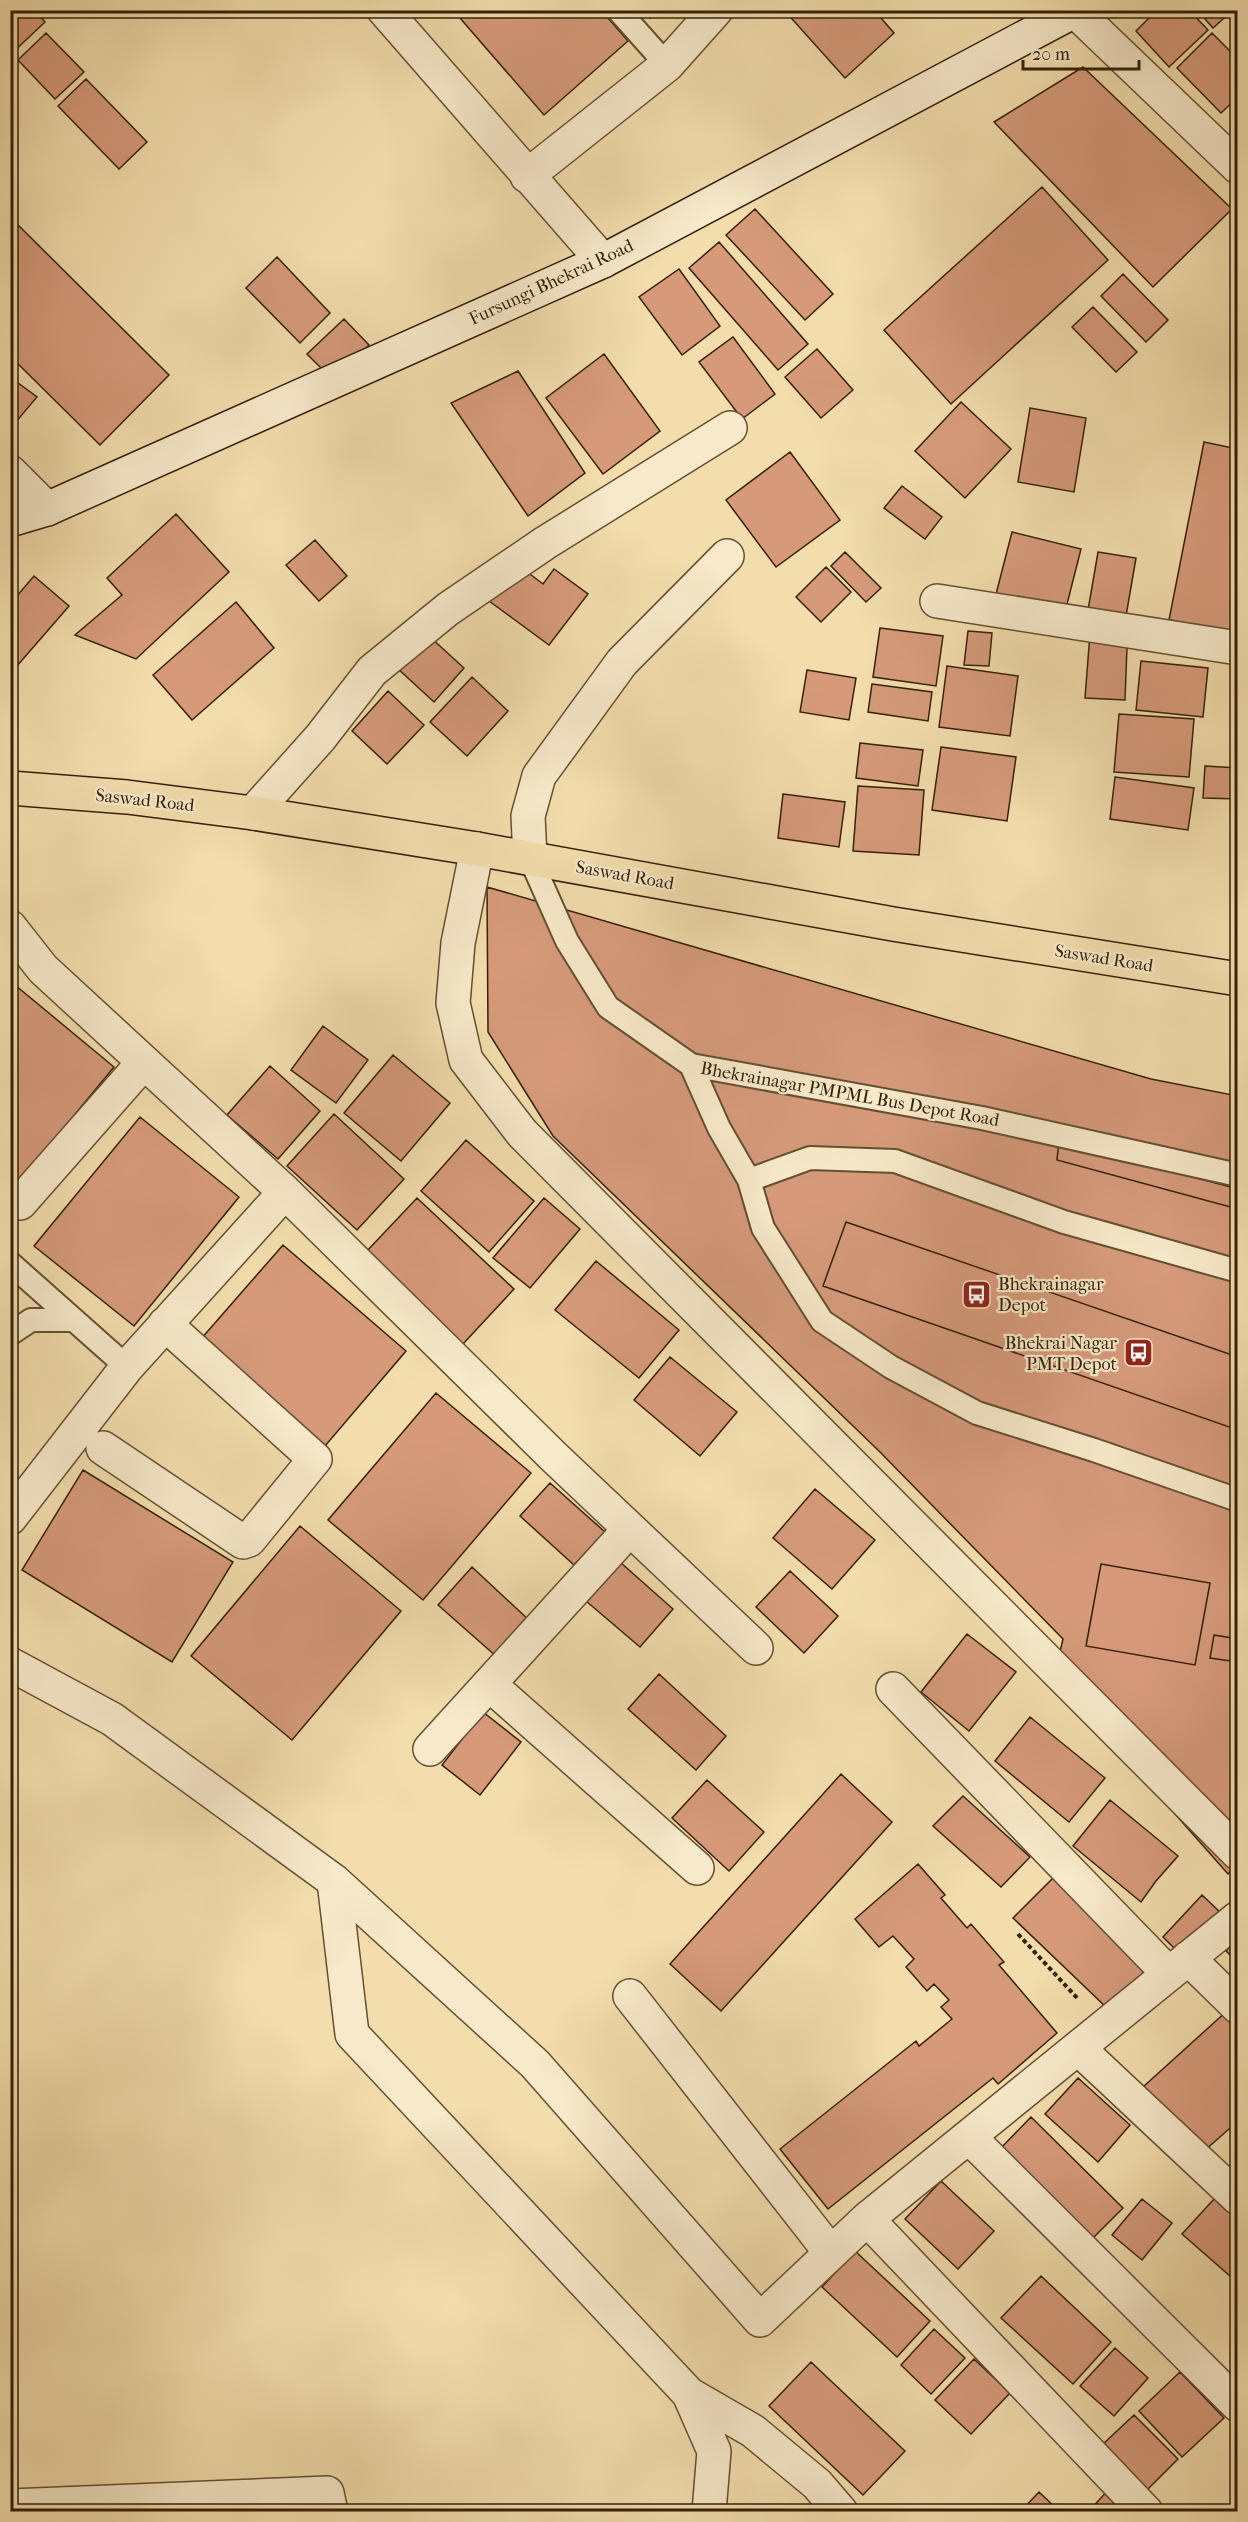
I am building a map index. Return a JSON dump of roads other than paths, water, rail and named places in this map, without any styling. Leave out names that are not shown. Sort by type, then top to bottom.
[{"type":"highway","name":"Saswad Road","points":[[10,788],[127,797],[253,813],[530,858],[893,924],[1238,979]]},
{"type":"street","points":[[384,10],[603,261]]},
{"type":"street","points":[[527,176],[667,65],[716,10]]},
{"type":"street","points":[[1076,11],[1238,167]]},
{"type":"street","name":"Fursungi Bhekrai Road","points":[[10,520],[47,509],[603,261],[1076,11]]},
{"type":"street","points":[[253,813],[320,738],[372,671],[448,609],[544,543],[730,428]]},
{"type":"street","points":[[10,472],[47,509]]},
{"type":"street","points":[[530,858],[528,816],[539,776],[622,662],[727,556]]},
{"type":"street","points":[[936,601],[1238,648]]},
{"type":"street","points":[[477,849],[458,943],[453,1003],[466,1060],[522,1132],[1238,1853]]},
{"type":"street","points":[[14,942],[285,1192],[554,1457],[756,1648]]},
{"type":"street","points":[[20,1203],[144,1062]]},
{"type":"street","points":[[10,1518],[127,1367],[285,1192]]},
{"type":"street","points":[[103,1448],[243,1542],[249,1540],[315,1459],[165,1324]]},
{"type":"street","points":[[430,1749],[630,1530]]},
{"type":"street","points":[[10,1664],[112,1719],[334,1881],[535,2064],[760,2320],[867,2219],[1238,1918]]},
{"type":"street","points":[[489,1684],[697,1868]]},
{"type":"street","points":[[893,1689],[1179,1966],[1238,2007]]},
{"type":"street","points":[[334,1881],[352,2034],[689,2394],[753,2431],[817,2484],[840,2511]]},
{"type":"street","points":[[630,1996],[831,2253]]},
{"type":"street","points":[[1078,2048],[1238,2198]]},
{"type":"street","points":[[969,2136],[1238,2405]]},
{"type":"street","points":[[867,2219],[1073,2438],[1146,2511]]},
{"type":"street","points":[[689,2394],[714,2451],[709,2511]]},
{"type":"street","points":[[10,2506],[327,2493],[331,2511]]},
{"type":"lane","points":[[618,10],[667,65]]},
{"type":"lane","name":"Bhekrainagar PMPML Bus Depot Road","points":[[530,858],[567,941],[608,1007],[691,1065],[982,1118],[1238,1175]]},
{"type":"lane","points":[[691,1065],[719,1128],[749,1180],[764,1228],[822,1321],[891,1367],[977,1413],[1094,1450],[1238,1500]]},
{"type":"lane","points":[[749,1180],[810,1158],[894,1161],[1064,1222],[1238,1271]]},
{"type":"lane","points":[[10,1263],[127,1367]]},
{"type":"lane","points":[[10,1334],[32,1320],[74,1320]]},
{"type":"place","name":"Bhekrainagar Depot","points":[[977,1294]]},
{"type":"place","name":"Bhekrai Nagar PMT Depot","points":[[1138,1353]]}]
